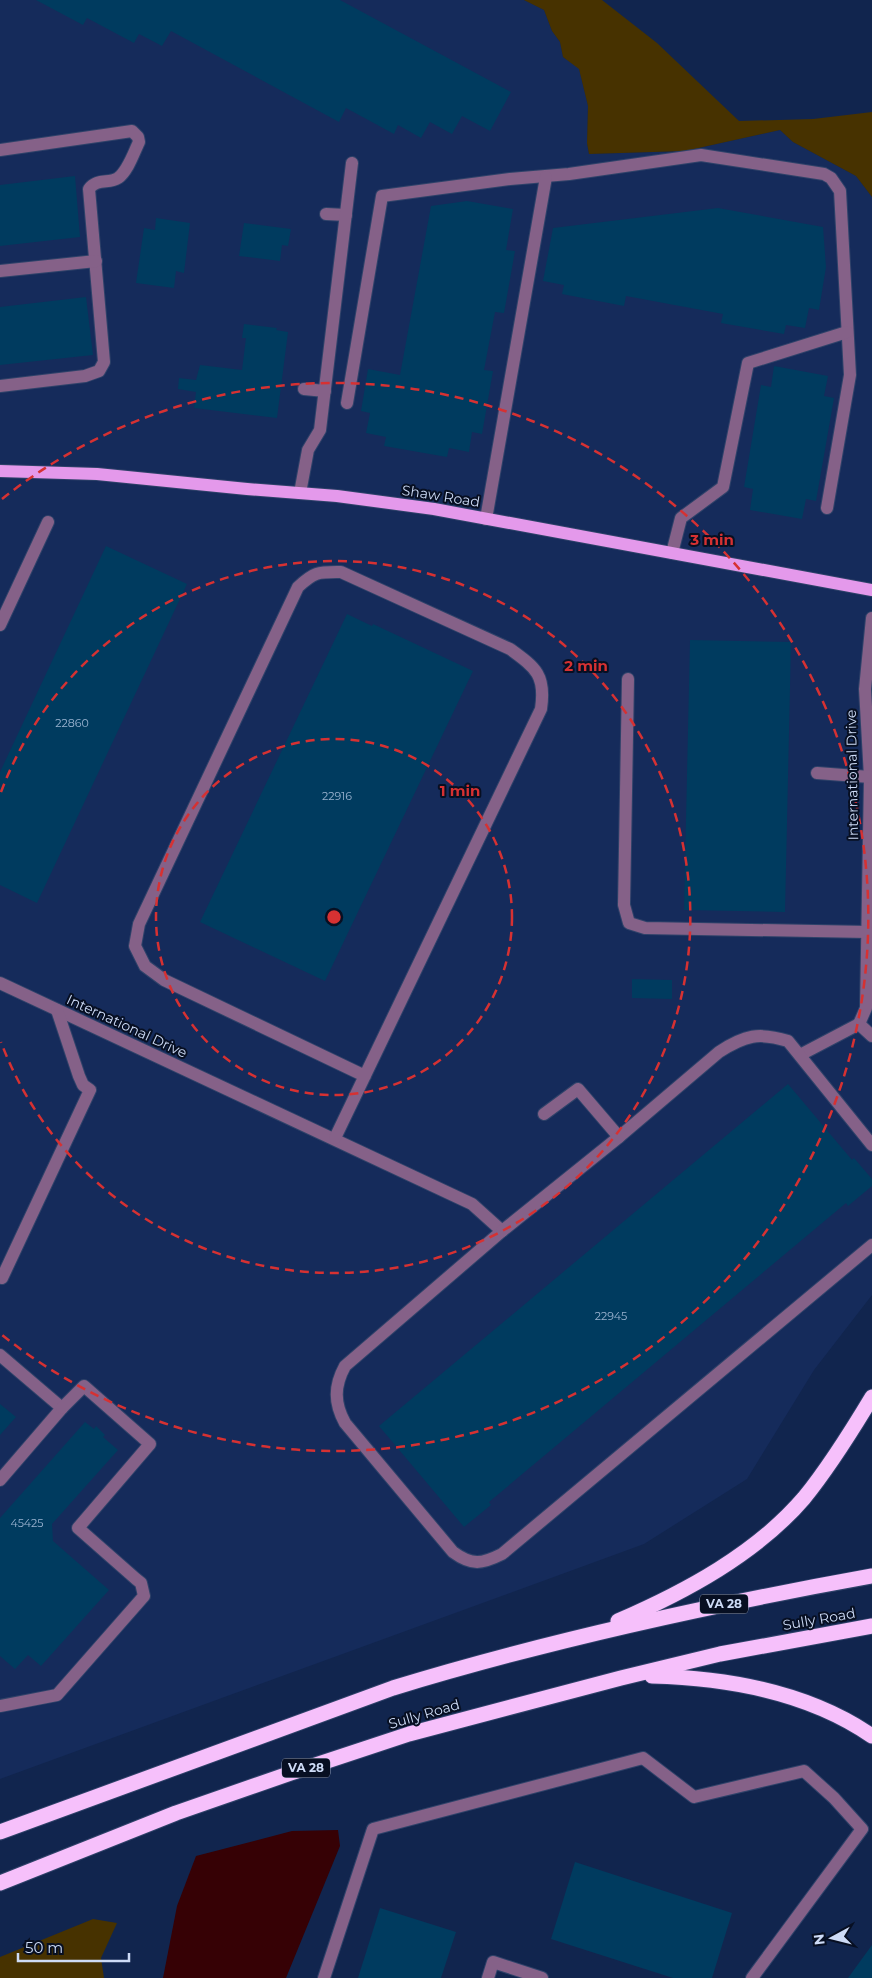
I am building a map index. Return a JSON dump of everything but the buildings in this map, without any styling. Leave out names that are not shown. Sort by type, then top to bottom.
[{"type":"highway","points":[[578,1637],[666,1598],[707,1576],[760,1539],[802,1499],[831,1463],[872,1397]]},
{"type":"highway","name":"VA 28","points":[[0,1832],[393,1688],[578,1637],[700,1609],[872,1576]]},
{"type":"highway","name":"Sully Road","points":[[0,1883],[176,1813],[409,1734],[720,1654],[872,1626]]},
{"type":"highway","points":[[621,1678],[677,1676],[720,1680],[753,1686],[821,1709],[861,1728],[872,1736]]},
{"type":"main road","name":"Shaw Road","points":[[0,471],[97,474],[337,496],[434,509],[872,590]]},
{"type":"street","points":[[0,150],[132,131],[138,137],[139,142],[124,172],[118,179],[97,182],[89,188],[104,362],[99,371],[86,376],[0,386]]},
{"type":"street","points":[[347,403],[382,196],[510,179],[546,177],[701,155],[824,174],[831,178],[840,191],[850,375],[827,508]]},
{"type":"street","points":[[300,493],[308,450],[320,430],[352,163]]},
{"type":"street","points":[[486,519],[546,177]]},
{"type":"street","points":[[326,214],[346,215]]},
{"type":"street","points":[[0,271],[96,261]]},
{"type":"street","points":[[672,554],[681,518],[723,487],[748,363],[848,332]]},
{"type":"street","points":[[304,388],[325,391]]},
{"type":"street","points":[[0,625],[48,522]]},
{"type":"street","points":[[335,1138],[365,1076],[541,709],[543,696],[542,680],[528,662],[510,649],[341,572],[324,572],[312,574],[298,586],[138,924],[135,946],[146,966],[164,980],[365,1076]]},
{"type":"street","name":"International Drive","points":[[859,1024],[866,1008],[870,777],[869,690],[872,618]]},
{"type":"street","points":[[628,679],[624,905],[629,923],[645,928],[868,932]]},
{"type":"street","points":[[818,773],[870,777]]},
{"type":"street","name":"International Drive","points":[[0,982],[472,1204],[502,1231]]},
{"type":"street","points":[[0,1277],[2,1278],[90,1090],[83,1085],[79,1076],[57,1010]]},
{"type":"street","points":[[800,1055],[859,1024],[872,1036]]},
{"type":"street","points":[[872,1145],[788,1041],[770,1036],[737,1040],[719,1052],[502,1231],[345,1366],[338,1379],[336,1395],[339,1411],[345,1423],[452,1552],[461,1558],[484,1563],[502,1554],[872,1245]]},
{"type":"street","points":[[544,1114],[578,1089],[619,1136]]},
{"type":"street","points":[[0,1355],[62,1408]]},
{"type":"street","points":[[0,1480],[62,1408],[84,1386],[150,1444],[78,1528],[141,1583],[144,1596],[57,1695],[0,1706]]},
{"type":"street","points":[[324,1978],[373,1828],[644,1758],[694,1797],[804,1771],[834,1798],[862,1829],[752,1978]]},
{"type":"street","points":[[488,1978],[493,1962],[542,1978]]},
{"type":"shaded area","points":[[0,0],[524,0],[544,10],[552,31],[560,42],[563,57],[579,68],[588,106],[587,143],[589,154],[685,151],[780,130],[793,142],[856,176],[872,197],[872,1295],[814,1370],[747,1479],[644,1544],[0,1779]]},
{"type":"shaded area","points":[[524,0],[602,0],[657,43],[739,121],[813,119],[872,112],[872,197],[856,176],[793,142],[780,130],[685,151],[589,154],[587,143],[588,106],[579,69],[563,57],[560,42],[552,31],[544,10]]},
{"type":"shaded area","points":[[338,1830],[340,1846],[286,1978],[163,1978],[177,1906],[196,1856],[292,1831]]},
{"type":"shaded area","points":[[93,1919],[117,1923],[101,1958],[104,1978],[0,1978],[0,1957]]}]
